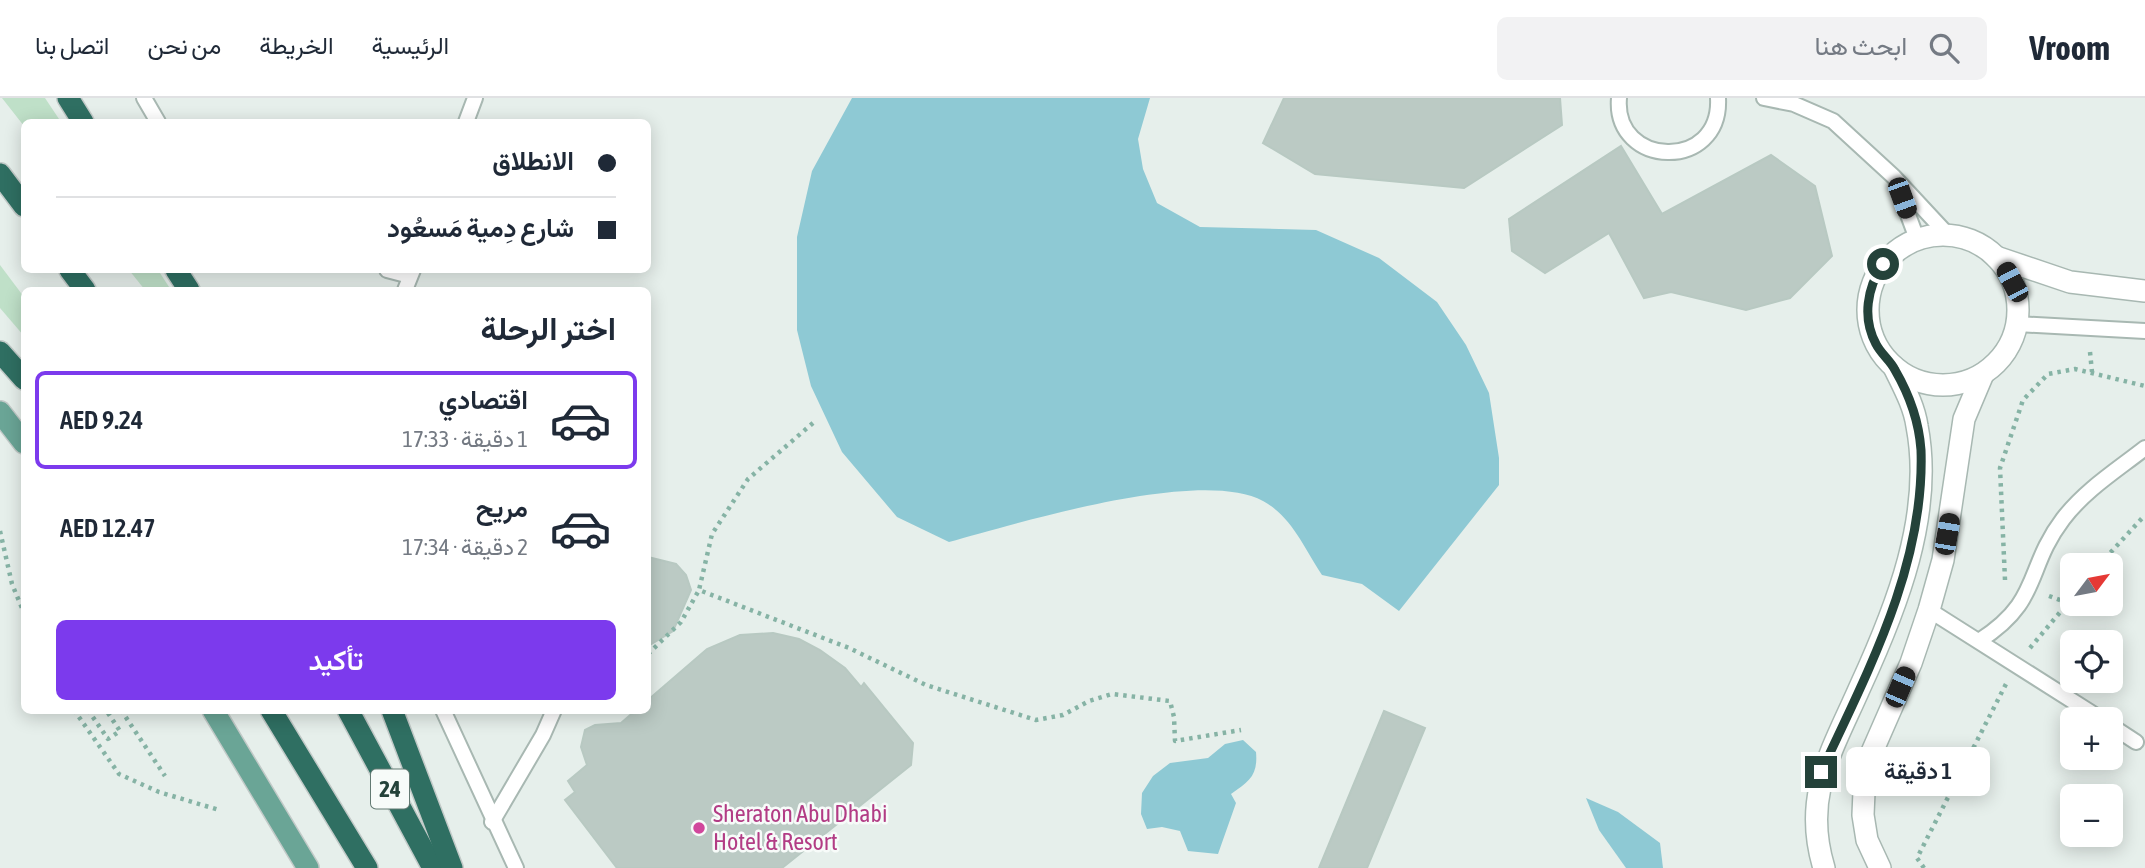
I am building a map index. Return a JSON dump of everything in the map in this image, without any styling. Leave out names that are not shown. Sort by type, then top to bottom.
[{"type":"highway","points":[[68,98],[81,119]]},
{"type":"highway","points":[[0,174],[21,202]]},
{"type":"highway","points":[[0,352],[21,376]]},
{"type":"highway","points":[[273,714],[367,868]]},
{"type":"highway","name":"24","points":[[350,714],[433,868]]},
{"type":"highway","points":[[394,714],[452,868]]},
{"type":"main road","points":[[0,412],[21,439]]},
{"type":"main road","points":[[215,714],[309,868]]},
{"type":"street","points":[[1824,868],[1815,824],[1821,772],[1874,657],[1899,592],[1920,488],[1917,424],[1894,367],[1876,345],[1871,332],[1867,303],[1875,276],[1883,264],[1903,245],[1917,239],[1947,234],[1969,239],[1996,257],[2070,282],[2145,291]]},
{"type":"street","points":[[1894,367],[1922,382],[1937,385],[1969,380],[1983,374],[2001,358],[2017,324],[2017,296],[2012,282],[1996,257]]},
{"type":"street","points":[[1880,868],[1867,839],[1863,816],[1865,768],[1911,663],[1930,610],[1943,560],[1964,419],[1983,374]]},
{"type":"lane","points":[[144,98],[156,119]]},
{"type":"lane","points":[[467,119],[475,98]]},
{"type":"lane","points":[[1619,98],[1620,114],[1629,133],[1644,147],[1665,153],[1686,150],[1704,138],[1715,121],[1718,99],[1734,98]]},
{"type":"lane","points":[[1763,98],[1794,104],[1833,121],[1894,177],[1947,234]]},
{"type":"lane","points":[[1894,177],[1917,239]]},
{"type":"lane","points":[[2017,324],[2145,331]]},
{"type":"lane","points":[[1979,641],[2015,613],[2029,590],[2048,544],[2067,514],[2081,499],[2145,448]]},
{"type":"lane","points":[[1930,610],[2082,707]]},
{"type":"lane","points":[[445,714],[492,822],[516,868]]},
{"type":"lane","points":[[492,822],[543,735],[552,714]]},
{"type":"lane","points":[[2123,734],[2136,742]]},
{"type":"path","points":[[2060,600],[2005,581],[2000,468],[2023,400],[2048,374],[2076,369],[2145,386]]},
{"type":"path","points":[[651,651],[681,622],[699,590],[712,534],[748,479],[813,423]]},
{"type":"path","points":[[2110,553],[2145,515]]},
{"type":"path","points":[[0,531],[12,583],[21,606]]},
{"type":"path","points":[[699,590],[849,648],[926,685],[1036,720],[1063,715],[1089,701],[1112,694],[1170,701],[1175,741],[1241,730]]},
{"type":"path","points":[[1924,868],[1917,858],[2016,665],[2060,613]]},
{"type":"path","points":[[78,714],[119,774],[159,792],[219,810]]},
{"type":"path","points":[[91,714],[108,739],[120,731],[109,714]]},
{"type":"path","points":[[124,714],[165,776]]},
{"type":"green space","points":[[2,98],[45,98],[59,119],[21,119],[21,122]]},
{"type":"green space","points":[[0,265],[21,293],[21,332],[0,308]]},
{"type":"green space","points":[[131,273],[160,273],[169,287],[143,287]]},
{"type":"water","points":[[852,98],[1150,98],[1138,139],[1143,169],[1157,203],[1200,227],[1316,230],[1379,258],[1437,302],[1466,345],[1489,393],[1499,458],[1499,485],[1399,611],[1362,584],[1322,575],[1297,534],[1282,516],[1263,501],[1234,492],[1197,490],[1154,494],[1063,512],[949,542],[897,517],[842,452],[811,386],[797,330],[797,237],[812,171]]},
{"type":"water","points":[[1243,740],[1256,752],[1256,766],[1248,781],[1231,794],[1236,803],[1218,854],[1188,851],[1180,831],[1162,827],[1147,829],[1141,814],[1142,793],[1153,776],[1170,763],[1208,758],[1225,744]]},
{"type":"water","points":[[1586,798],[1618,812],[1660,843],[1663,868],[1626,868],[1599,830]]},
{"type":"building","points":[[1284,98],[1560,98],[1562,125],[1464,188],[1315,174],[1263,143]]},
{"type":"building","points":[[1621,146],[1662,214],[1771,155],[1815,186],[1832,256],[1790,298],[1746,310],[1671,292],[1644,298],[1609,233],[1545,273],[1512,251],[1509,219]]},
{"type":"building","points":[[651,558],[676,564],[686,575],[691,590],[673,631],[651,644]]},
{"type":"building","points":[[773,633],[799,639],[845,668],[861,687],[864,683],[913,743],[911,765],[782,868],[617,868],[565,800],[575,792],[568,781],[587,765],[581,747],[585,730],[595,725],[621,723],[631,714],[651,714],[651,697],[707,649],[740,635]]},
{"type":"building","points":[[1384,711],[1425,728],[1367,868],[1319,868]]},
{"type":"place","name":"Sheraton Abu Dhabi Hotel & Resort","points":[[699,828]]},
{"type":"route","points":[[1821,772],[1874,657],[1899,592],[1913,534],[1920,488],[1921,449],[1909,397],[1894,367],[1876,345],[1868,318],[1870,289],[1883,264]]}]
